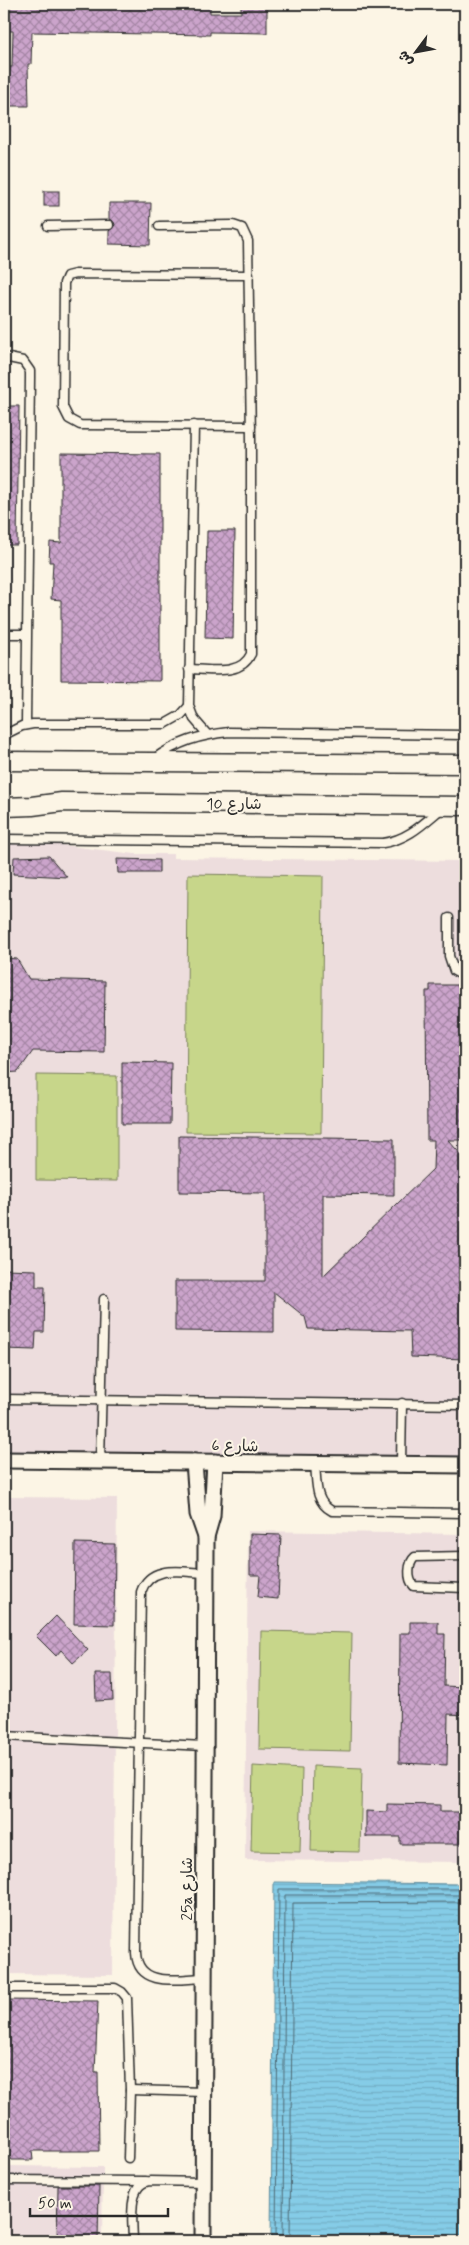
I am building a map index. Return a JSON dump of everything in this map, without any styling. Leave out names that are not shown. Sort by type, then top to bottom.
[{"type":"street","points":[[4,761],[465,764]]},
{"type":"street","points":[[4,796],[33,797],[62,802]]},
{"type":"street","name":"شارع 10","points":[[4,807],[62,802],[465,806]]},
{"type":"street","name":"شارع 6","points":[[4,1460],[465,1465]]},
{"type":"street","name":"25a شارع","points":[[194,1462],[198,1514],[206,1537]]},
{"type":"street","name":"25a شارع","points":[[203,2241],[206,1537],[212,1516],[215,1462]]},
{"type":"lane","points":[[159,226],[229,224],[238,226],[247,237],[251,426],[251,654],[244,664],[234,670],[190,669]]},
{"type":"lane","points":[[48,226],[109,225]]},
{"type":"lane","points":[[249,275],[75,274],[67,276],[64,279],[63,407],[68,419],[80,425],[251,426]]},
{"type":"lane","points":[[4,358],[23,361],[30,371],[26,724]]},
{"type":"lane","points":[[194,425],[189,706],[194,719],[207,734]]},
{"type":"lane","points":[[4,634],[26,634]]},
{"type":"lane","points":[[4,736],[26,724],[165,724],[181,715],[189,706]]},
{"type":"lane","points":[[150,762],[179,743],[207,734],[229,732],[465,735]]},
{"type":"lane","points":[[4,839],[383,843],[392,842],[408,835],[444,806]]},
{"type":"lane","points":[[449,918],[449,962],[454,971],[465,977]]},
{"type":"lane","points":[[100,1461],[104,1299]]},
{"type":"lane","points":[[4,1399],[465,1405]]},
{"type":"lane","points":[[401,1464],[402,1403]]},
{"type":"lane","points":[[315,1464],[320,1501],[332,1511],[465,1513]]},
{"type":"lane","points":[[465,1556],[415,1557],[410,1563],[412,1584],[418,1586],[465,1588]]},
{"type":"lane","points":[[203,1978],[150,1977],[139,1968],[136,1961],[141,1592],[148,1578],[162,1572],[206,1573]]},
{"type":"lane","points":[[4,1736],[204,1746]]},
{"type":"lane","points":[[4,1988],[115,1988],[127,1998],[130,2090],[128,2158]]},
{"type":"lane","points":[[130,2090],[204,2092]]},
{"type":"lane","points":[[4,2180],[204,2182]]},
{"type":"lane","points":[[133,2241],[133,2199],[139,2185],[146,2181]]},
{"type":"shaded area","points":[[4,838],[135,854],[173,854],[173,858],[465,861],[465,1465],[4,1461]]},
{"type":"shaded area","points":[[4,1497],[117,1498],[113,1975],[4,1974]]},
{"type":"shaded area","points":[[248,1531],[465,1534],[465,1862],[245,1860]]},
{"type":"shaded area","points":[[4,2166],[103,2167],[102,2241],[4,2241]]},
{"type":"green space","points":[[188,874],[323,876],[321,1133],[186,1132]]},
{"type":"green space","points":[[36,1075],[117,1076],[117,1181],[36,1180]]},
{"type":"green space","points":[[261,1631],[352,1633],[350,1751],[259,1749]]},
{"type":"green space","points":[[253,1766],[302,1769],[300,1852],[251,1851]]},
{"type":"green space","points":[[313,1766],[362,1768],[360,1852],[311,1851]]},
{"type":"water","points":[[274,1882],[465,1884],[465,2241],[271,2241]]},
{"type":"building","points":[[4,4],[210,4],[210,13],[241,13],[241,4],[267,4],[267,33],[210,32],[210,35],[32,32],[31,64],[28,64],[29,106],[4,106],[4,67],[12,67],[13,31],[4,31]]},
{"type":"building","points":[[44,191],[59,191],[59,206],[44,206]]},
{"type":"building","points":[[109,203],[151,203],[150,245],[109,244],[109,231],[115,225],[109,219]]},
{"type":"building","points":[[4,406],[19,406],[17,545],[4,545]]},
{"type":"building","points":[[61,453],[160,454],[160,681],[61,680],[61,600],[51,599],[53,562],[49,562],[50,542],[61,543]]},
{"type":"building","points":[[207,531],[235,531],[233,639],[205,638]]},
{"type":"building","points":[[49,856],[67,877],[13,874],[14,857]]},
{"type":"building","points":[[117,859],[159,860],[159,873],[118,873]]},
{"type":"building","points":[[4,958],[17,959],[29,979],[105,981],[104,1052],[33,1051],[18,1072],[4,1073]]},
{"type":"building","points":[[430,985],[465,985],[465,1140],[448,1140],[465,1159],[465,1359],[411,1357],[410,1331],[308,1329],[305,1317],[274,1292],[274,1332],[175,1331],[175,1281],[265,1281],[265,1193],[179,1192],[179,1136],[394,1139],[394,1195],[323,1194],[323,1276],[433,1169],[434,1140],[427,1140],[426,991],[430,991]]},
{"type":"building","points":[[122,1062],[171,1063],[170,1124],[122,1124]]},
{"type":"building","points":[[4,1269],[36,1270],[36,1287],[45,1287],[44,1332],[36,1332],[35,1350],[4,1349]]},
{"type":"building","points":[[250,1534],[281,1535],[278,1599],[258,1597],[260,1575],[250,1575]]},
{"type":"building","points":[[75,1543],[115,1544],[114,1625],[74,1624]]},
{"type":"building","points":[[56,1616],[88,1650],[73,1663],[61,1650],[56,1656],[36,1636]]},
{"type":"building","points":[[410,1622],[438,1622],[438,1634],[445,1634],[444,1686],[465,1687],[465,1715],[448,1714],[447,1765],[399,1763],[400,1633],[410,1633]]},
{"type":"building","points":[[95,1674],[112,1674],[113,1700],[96,1701]]},
{"type":"building","points":[[387,1804],[440,1805],[440,1812],[465,1812],[465,1844],[400,1844],[400,1837],[366,1837],[366,1811],[387,1812]]},
{"type":"building","points":[[4,2000],[98,2001],[95,2072],[98,2072],[99,2151],[32,2151],[33,2160],[12,2160],[4,2150]]},
{"type":"building","points":[[58,2186],[99,2186],[98,2241],[57,2241]]}]
